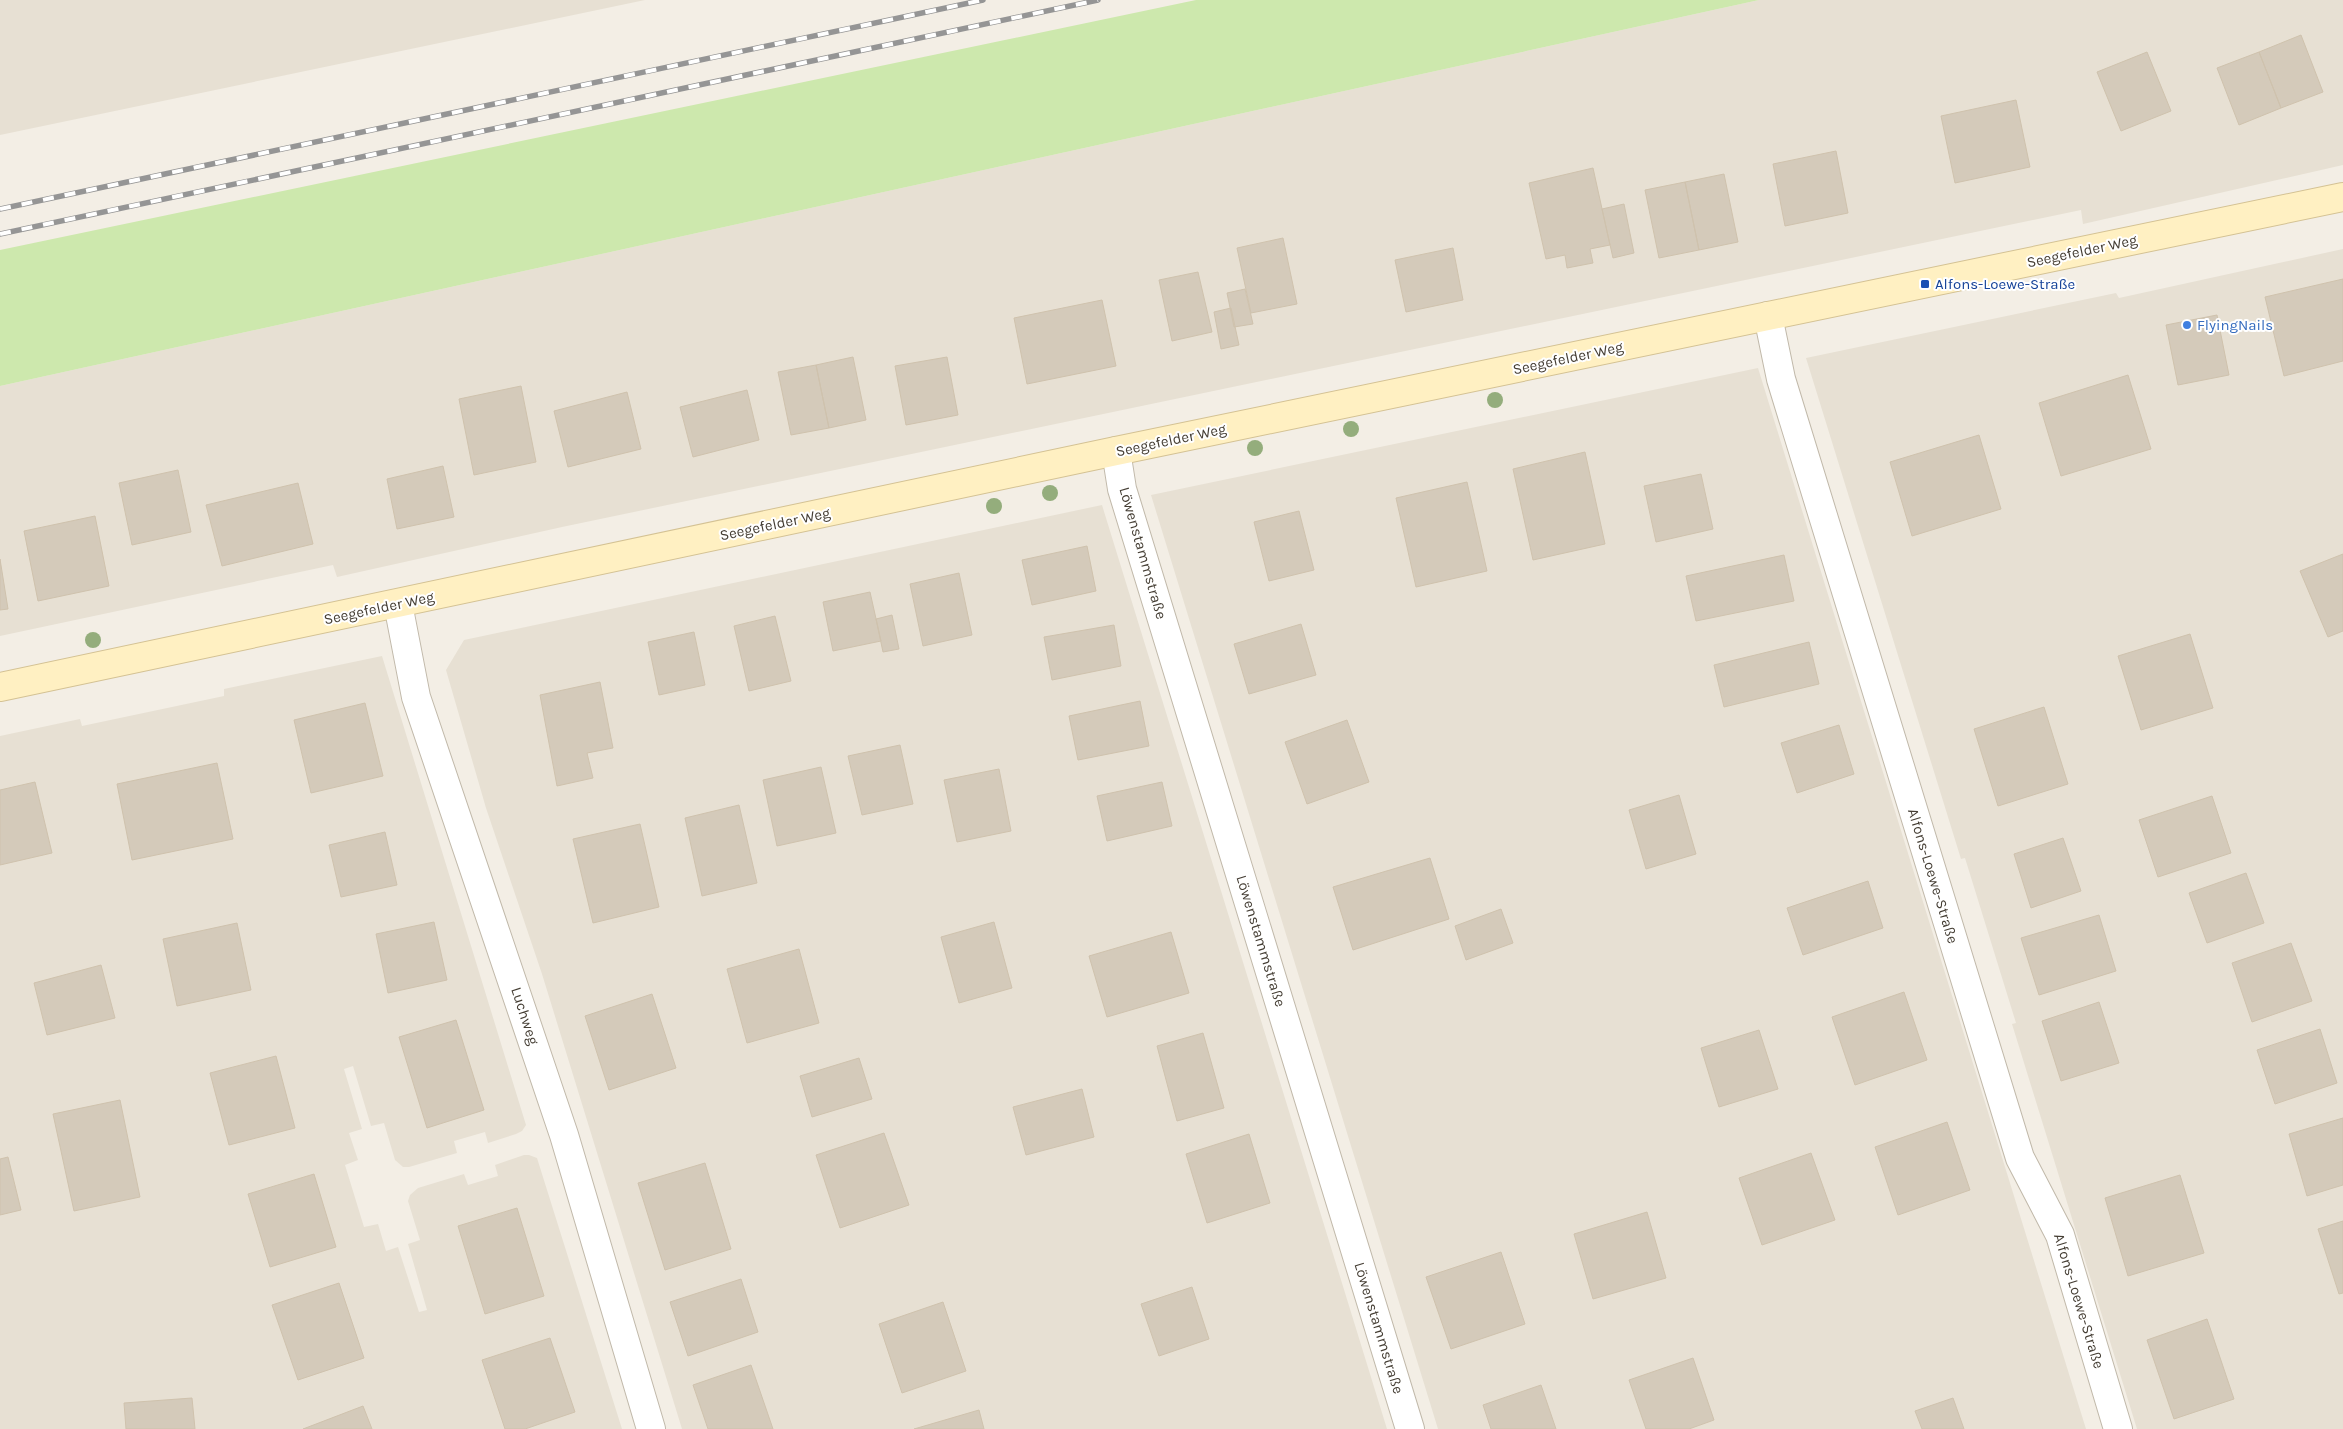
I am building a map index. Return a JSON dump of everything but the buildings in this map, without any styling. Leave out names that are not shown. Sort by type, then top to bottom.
[{"type":"street","name":"Seegefelder Weg","points":[[0,687],[1116,451],[2343,196]]},
{"type":"street","name":"Alfons-Loewe-Straße","points":[[1768,316],[1781,379],[2020,1158],[2060,1235],[2118,1429]]},
{"type":"street","name":"Löwenstammstraße","points":[[1116,451],[1122,489],[1410,1429]]},
{"type":"street","name":"Luchweg","points":[[398,604],[416,697],[564,1135],[651,1429]]},
{"type":"shaded area","points":[[0,0],[645,0],[0,135]]},
{"type":"shaded area","points":[[1759,0],[2343,0],[2343,165],[2083,224],[2081,210],[562,527],[337,577],[333,565],[0,636],[0,386]]},
{"type":"shaded area","points":[[2343,249],[2343,1429],[2137,1429],[2012,1024],[2016,1023],[1965,858],[1961,859],[1806,358],[2116,293],[2119,298]]},
{"type":"shaded area","points":[[1758,368],[2086,1429],[1438,1429],[1151,495]]},
{"type":"shaded area","points":[[1102,505],[1387,1429],[682,1429],[542,974],[486,808],[446,670],[464,640]]},
{"type":"shaded area","points":[[382,656],[526,1125],[522,1131],[516,1134],[488,1143],[485,1132],[454,1141],[457,1153],[409,1167],[403,1167],[395,1160],[384,1123],[371,1126],[353,1066],[344,1069],[362,1129],[349,1133],[358,1160],[345,1165],[364,1227],[378,1224],[386,1251],[398,1247],[419,1312],[427,1310],[408,1244],[420,1240],[408,1201],[410,1195],[418,1188],[464,1174],[468,1185],[498,1176],[495,1165],[524,1155],[537,1158],[622,1429],[0,1429],[0,736],[80,719],[82,726],[224,696],[224,689]]},
{"type":"green space","points":[[1196,0],[1759,0],[0,386],[0,250]]},
{"type":"railway","points":[[0,209],[983,0]]},
{"type":"railway","points":[[0,234],[1098,0]]},
{"type":"place","name":"Alfons-Loewe-Straße","points":[[1925,284]]},
{"type":"place","name":"FlyingNails","points":[[2187,325]]}]
